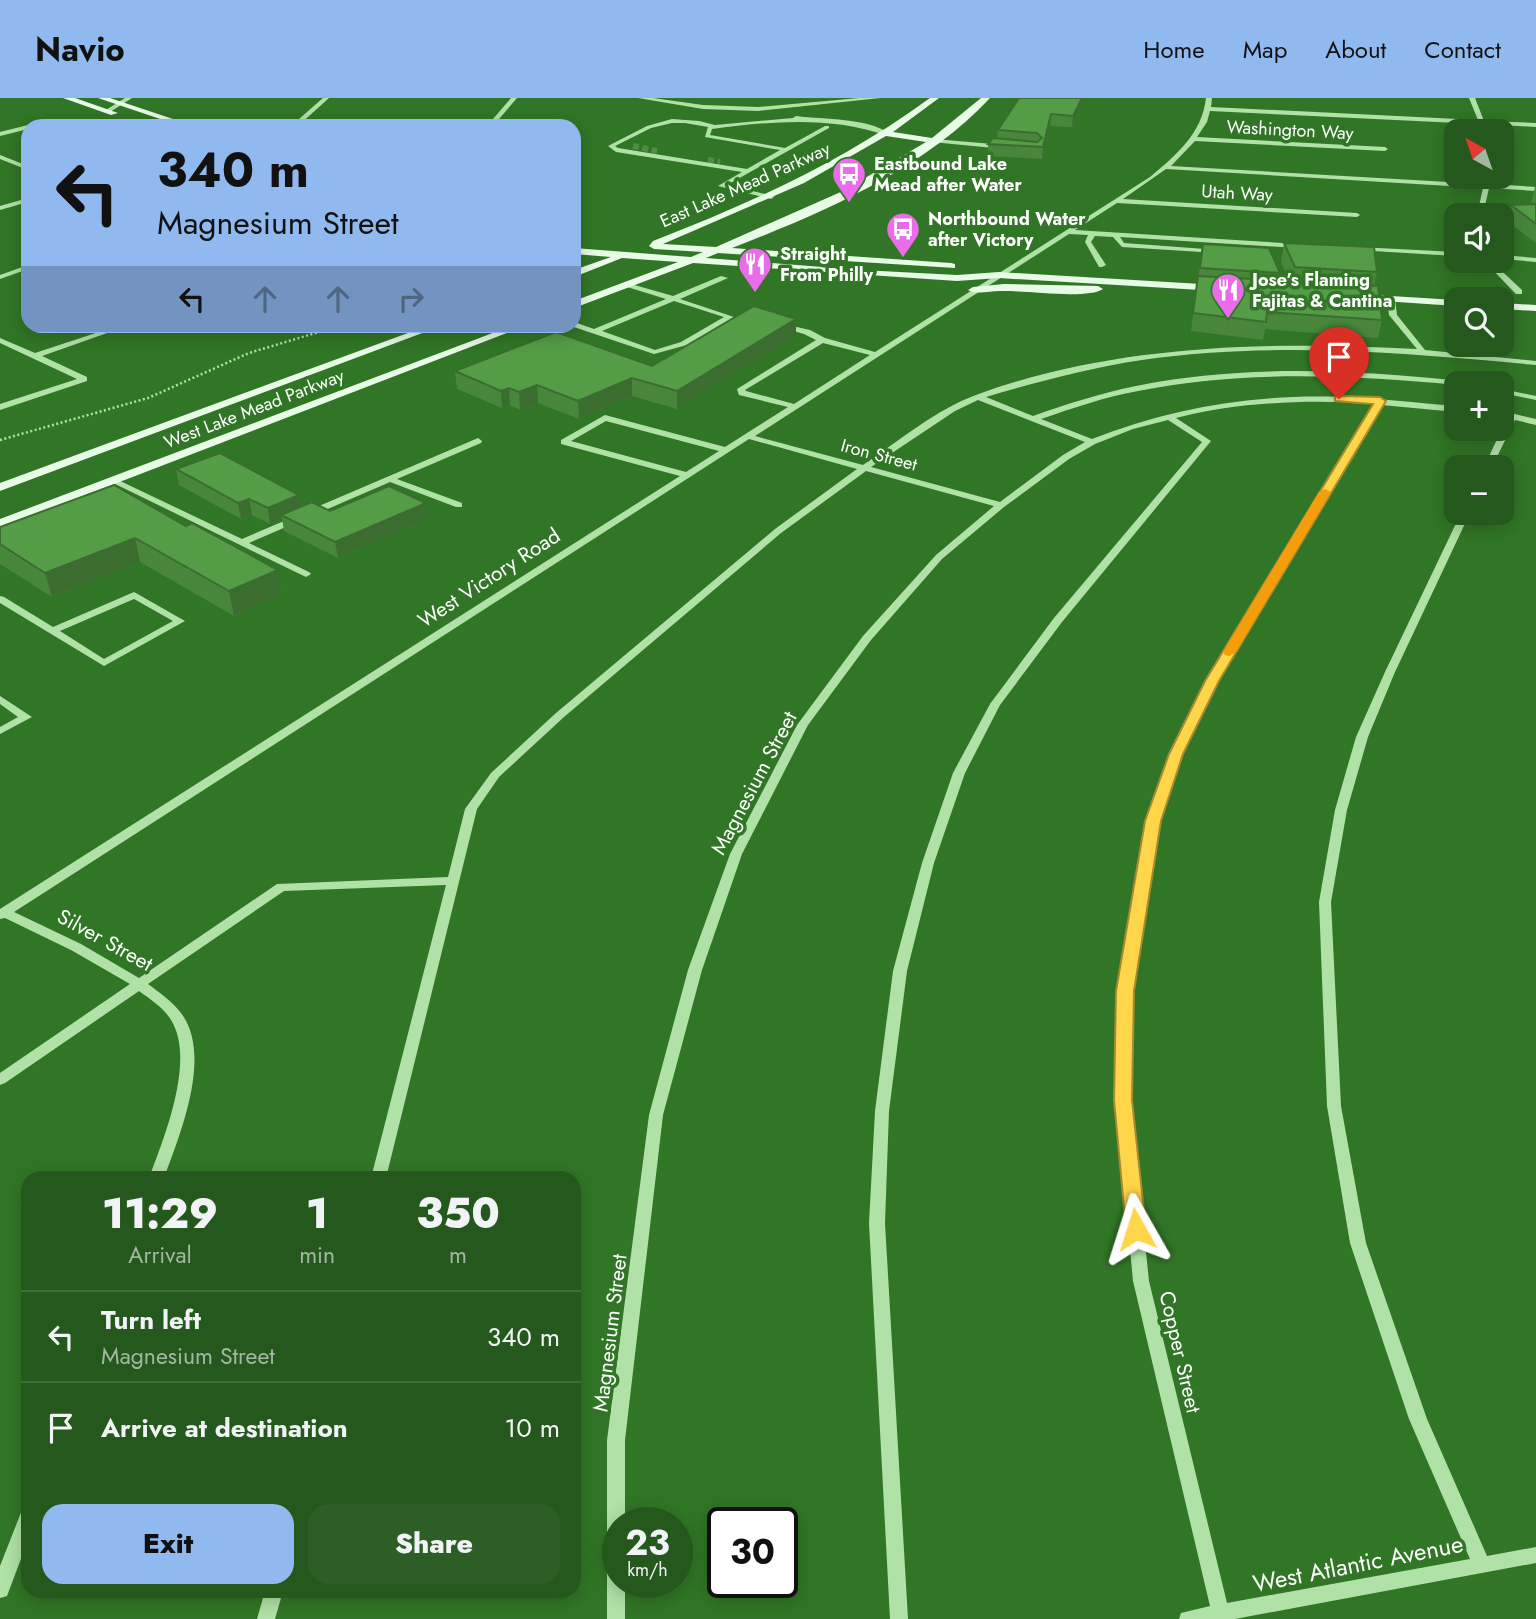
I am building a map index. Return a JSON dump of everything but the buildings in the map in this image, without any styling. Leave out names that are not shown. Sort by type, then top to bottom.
[{"type":"main road","points":[[67,98],[119,115]]},
{"type":"main road","points":[[102,98],[168,119]]},
{"type":"main road","name":"East Lake Mead Parkway","points":[[622,256],[771,197],[850,157],[888,134],[935,98]]},
{"type":"main road","points":[[581,302],[714,250],[848,191],[934,141],[986,98]]},
{"type":"main road","points":[[888,134],[934,141]]},
{"type":"main road","points":[[581,241],[975,267],[999,275]]},
{"type":"main road","points":[[581,252],[957,278],[999,275],[1234,289]]},
{"type":"main road","points":[[581,271],[622,256]]},
{"type":"main road","points":[[973,290],[990,287],[1075,292],[1140,283]]},
{"type":"main road","points":[[1342,296],[1444,302]]},
{"type":"main road","points":[[1514,307],[1536,308]]},
{"type":"main road","name":"West Lake Mead Parkway","points":[[0,487],[417,333]]},
{"type":"main road","name":"West Lake Mead Parkway","points":[[0,524],[502,333]]},
{"type":"main road","points":[[0,499],[79,469],[112,445]]},
{"type":"street","points":[[108,111],[129,98]]},
{"type":"street","points":[[302,119],[326,98]]},
{"type":"street","points":[[496,119],[514,98]]},
{"type":"street","points":[[640,98],[702,107],[778,108],[878,98]]},
{"type":"street","points":[[771,98],[781,116],[807,120],[827,127],[888,134]]},
{"type":"street","points":[[792,98],[800,114],[794,117]]},
{"type":"street","points":[[1194,139],[1209,109],[1209,98]]},
{"type":"street","points":[[1472,98],[1481,119]]},
{"type":"street","points":[[1209,109],[1444,121]]},
{"type":"street","points":[[712,127],[673,119],[661,121],[611,146],[638,154],[748,171]]},
{"type":"street","points":[[633,146],[627,145],[668,124],[712,127],[807,120],[842,121],[876,128],[888,134]]},
{"type":"street","points":[[1514,124],[1536,125]]},
{"type":"street","points":[[712,127],[707,136],[788,150]]},
{"type":"street","points":[[771,197],[721,186],[827,127]]},
{"type":"street","points":[[0,134],[21,129]]},
{"type":"street","name":"Washington Way","points":[[1194,139],[1385,149]]},
{"type":"street","name":"West Victory Road","points":[[2,913],[1067,232],[1164,167],[1194,139]]},
{"type":"street","points":[[934,141],[1010,148]]},
{"type":"street","points":[[657,151],[708,160]]},
{"type":"street","points":[[0,157],[21,166]]},
{"type":"street","points":[[720,162],[756,167]]},
{"type":"street","points":[[1164,167],[1444,183]]},
{"type":"street","points":[[1514,188],[1536,189]]},
{"type":"street","name":"Utah Way","points":[[1114,201],[1357,215]]},
{"type":"street","points":[[0,208],[21,202]]},
{"type":"street","points":[[1067,232],[1308,246]]},
{"type":"street","points":[[1092,234],[1088,242],[1102,265]]},
{"type":"street","points":[[1117,235],[1122,245],[1229,252]]},
{"type":"street","points":[[1267,244],[1270,254]]},
{"type":"street","points":[[1348,248],[1444,253]]},
{"type":"street","points":[[1514,258],[1536,260]]},
{"type":"street","points":[[1524,259],[1530,267]]},
{"type":"street","points":[[0,277],[21,270]]},
{"type":"street","points":[[1499,273],[1519,292]]},
{"type":"street","points":[[627,284],[730,317]]},
{"type":"street","points":[[1391,299],[1393,315],[1423,352]]},
{"type":"street","points":[[581,326],[654,352],[676,347],[730,317],[740,315]]},
{"type":"street","points":[[771,321],[807,332],[822,340],[875,354]]},
{"type":"street","points":[[35,356],[102,333]]},
{"type":"street","points":[[0,340],[84,379],[0,407]]},
{"type":"street","points":[[793,406],[742,393],[741,389],[822,340]]},
{"type":"street","points":[[380,1171],[471,809],[495,775],[560,715],[778,531],[864,468],[952,409],[978,397],[1093,365],[1187,351],[1283,347],[1423,352],[1536,363]]},
{"type":"street","points":[[1480,359],[1536,371]]},
{"type":"street","points":[[1514,393],[1536,398]]},
{"type":"street","points":[[978,397],[1092,442]]},
{"type":"street","name":"Magnesium Street","points":[[615,1619],[618,1427],[656,1115],[695,970],[736,854],[803,725],[867,638],[939,557],[1002,505],[1066,457],[1092,442],[1130,427],[1191,411],[1264,402],[1339,399],[1444,408]]},
{"type":"street","name":"Copper Street","points":[[1221,1615],[1142,1281],[1123,1100],[1125,991],[1153,821],[1176,754],[1212,681],[1380,401]]},
{"type":"street","points":[[899,1619],[877,1223],[882,1111],[900,971],[928,863],[959,773],[995,704],[1058,620],[1207,440],[1169,417]]},
{"type":"street","points":[[1514,417],[1536,422]]},
{"type":"street","points":[[685,475],[564,442],[605,418],[725,450]]},
{"type":"street","name":"Iron Street","points":[[747,436],[1002,505]]},
{"type":"street","points":[[242,543],[478,441]]},
{"type":"street","points":[[389,479],[459,505]]},
{"type":"street","points":[[113,481],[306,574]]},
{"type":"street","points":[[1460,525],[1362,737],[1341,810],[1325,902],[1334,1106],[1358,1243],[1418,1419],[1482,1565]]},
{"type":"street","points":[[0,599],[52,631],[104,663],[180,621],[134,596],[52,631]]},
{"type":"street","points":[[0,699],[26,717],[0,731]]},
{"type":"street","points":[[0,1080],[281,887],[453,881]]},
{"type":"street","name":"Silver Street","points":[[2,913],[139,983],[173,1010],[184,1030],[187,1076],[174,1129],[159,1171]]},
{"type":"street","points":[[0,1590],[21,1534]]},
{"type":"street","name":"West Atlantic Avenue","points":[[1188,1619],[1536,1555]]},
{"type":"street","points":[[267,1619],[272,1598]]},
{"type":"lane","points":[[595,331],[724,278]]},
{"type":"lane","points":[[1032,419],[1092,397],[1131,388],[1226,376],[1323,372],[1444,381]]},
{"type":"path","points":[[0,440],[148,398],[249,354],[316,333]]},
{"type":"tunnel","points":[[633,146],[657,151]]},
{"type":"tunnel","points":[[708,160],[720,162]]},
{"type":"slow traffic","points":[[1229,652],[1325,492]]},
{"type":"place","name":"Eastbound Lake Mead after Water","points":[[849,204]]},
{"type":"place","name":"Northbound Water after Victory","points":[[903,259]]},
{"type":"place","name":"Straight From Philly","points":[[755,294]]},
{"type":"place","name":"Jose’s Flaming Fajitas & Cantina","points":[[1228,320]]},
{"type":"route","points":[[1136,1229],[1123,1100],[1125,991],[1153,821],[1176,754],[1212,681],[1380,401],[1339,399]]}]
